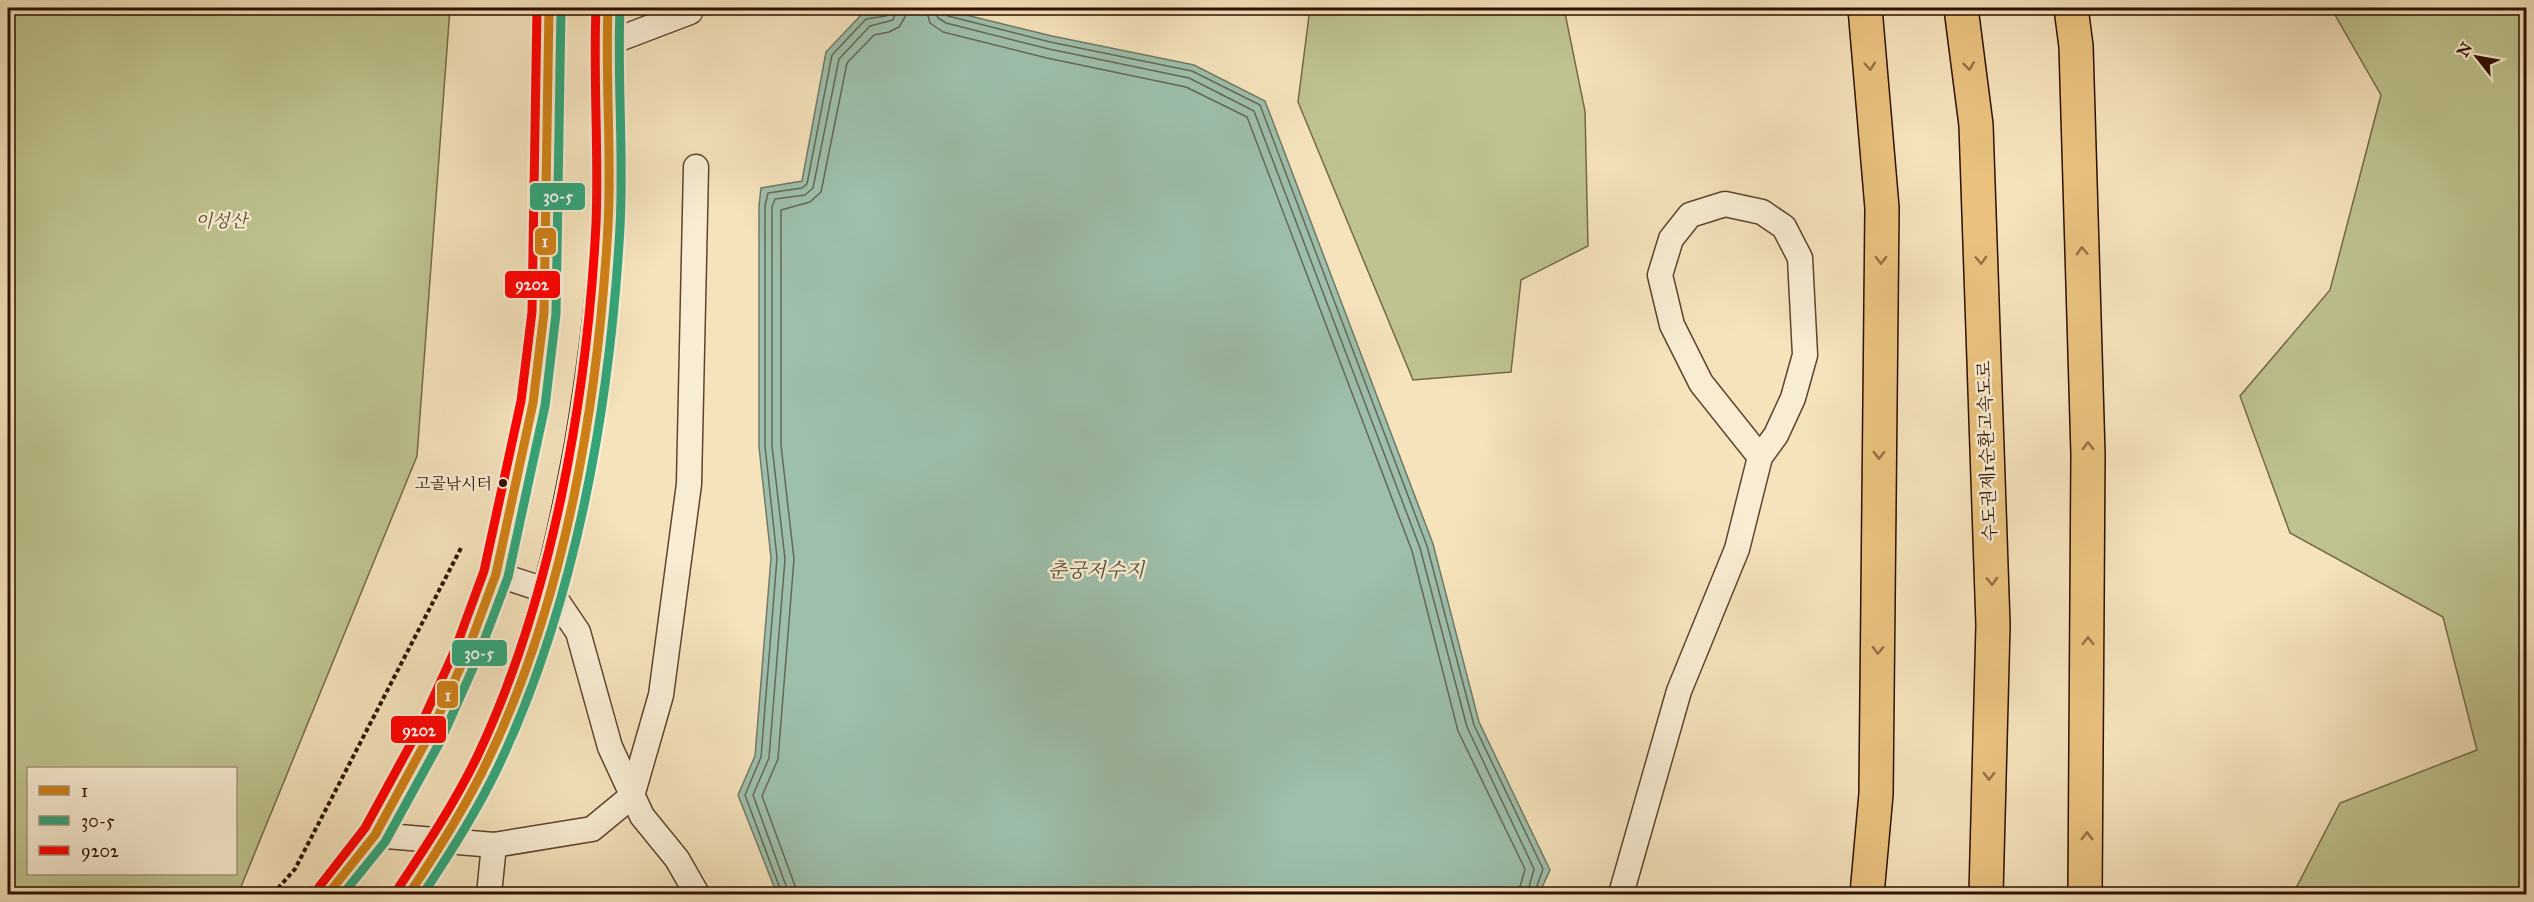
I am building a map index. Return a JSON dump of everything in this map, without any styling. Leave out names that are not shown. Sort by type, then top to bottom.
[{"type":"highway","points":[[1865,8],[1882,208],[1876,794],[1867,894]]},
{"type":"highway","name":"수도권제1순환고속도로","points":[[1961,8],[1976,125],[1993,625],[1986,894]]},
{"type":"highway","points":[[2072,8],[2076,46],[2088,454],[2085,894]]},
{"type":"street","points":[[328,894],[375,835],[430,735],[466,655],[496,573],[533,403],[544,313],[549,8]]},
{"type":"street","points":[[408,894],[445,841],[488,762],[521,680],[551,592],[573,490],[603,303],[609,193],[606,44],[608,8]]},
{"type":"lane","points":[[606,44],[690,12],[690,8]]},
{"type":"lane","points":[[375,835],[494,845],[592,830],[632,796],[661,695],[689,484],[696,166]]},
{"type":"lane","points":[[1622,894],[1679,691],[1737,549],[1760,457],[1776,435],[1793,398],[1804,355],[1800,258],[1784,227],[1762,212],[1725,204],[1690,215],[1671,239],[1660,275],[1672,325],[1701,383],[1760,457]]},
{"type":"lane","points":[[496,573],[551,592],[578,633],[610,747],[632,796],[642,816],[677,859],[697,894]]},
{"type":"lane","points":[[489,894],[494,845]]},
{"type":"path","points":[[273,894],[295,869],[464,542]]},
{"type":"green space","name":"이성산","points":[[8,8],[450,8],[417,456],[238,894],[8,894]]},
{"type":"green space","points":[[1310,8],[1564,8],[1585,111],[1588,246],[1521,280],[1511,372],[1413,380],[1298,102]]},
{"type":"green space","points":[[2331,8],[2526,8],[2526,894],[2293,894],[2340,803],[2477,750],[2443,617],[2290,533],[2240,396],[2330,290],[2381,95]]},
{"type":"water","name":"춘궁저수지","points":[[908,8],[938,8],[1052,36],[1194,65],[1265,101],[1433,544],[1479,722],[1550,870],[1539,894],[777,894],[738,795],[755,756],[771,558],[759,447],[759,206],[761,188],[802,181],[826,52],[863,13]]},
{"type":"transit line","name":"9202","points":[[319,887],[365,828],[419,729],[455,650],[484,571],[521,401],[532,312],[537,8]]},
{"type":"transit line","name":"1","points":[[328,894],[375,835],[430,734],[466,655],[496,574],[533,403],[544,313],[549,8]]},
{"type":"transit line","name":"30-5","points":[[343,894],[385,842],[441,740],[477,659],[508,577],[545,406],[556,314],[561,8]]},
{"type":"transit line","name":"9202","points":[[399,887],[430,839],[477,757],[503,696],[526,632],[561,497],[584,358],[596,224],[596,8]]},
{"type":"transit line","name":"1","points":[[409,894],[469,796],[487,762],[514,700],[557,569],[573,500],[596,362],[608,226],[608,8]]},
{"type":"transit line","name":"30-5","points":[[423,894],[481,800],[525,704],[549,639],[584,503],[598,433],[608,364],[620,227],[620,9]]},
{"type":"place","name":"고골낚시터","points":[[503,483]]}]
